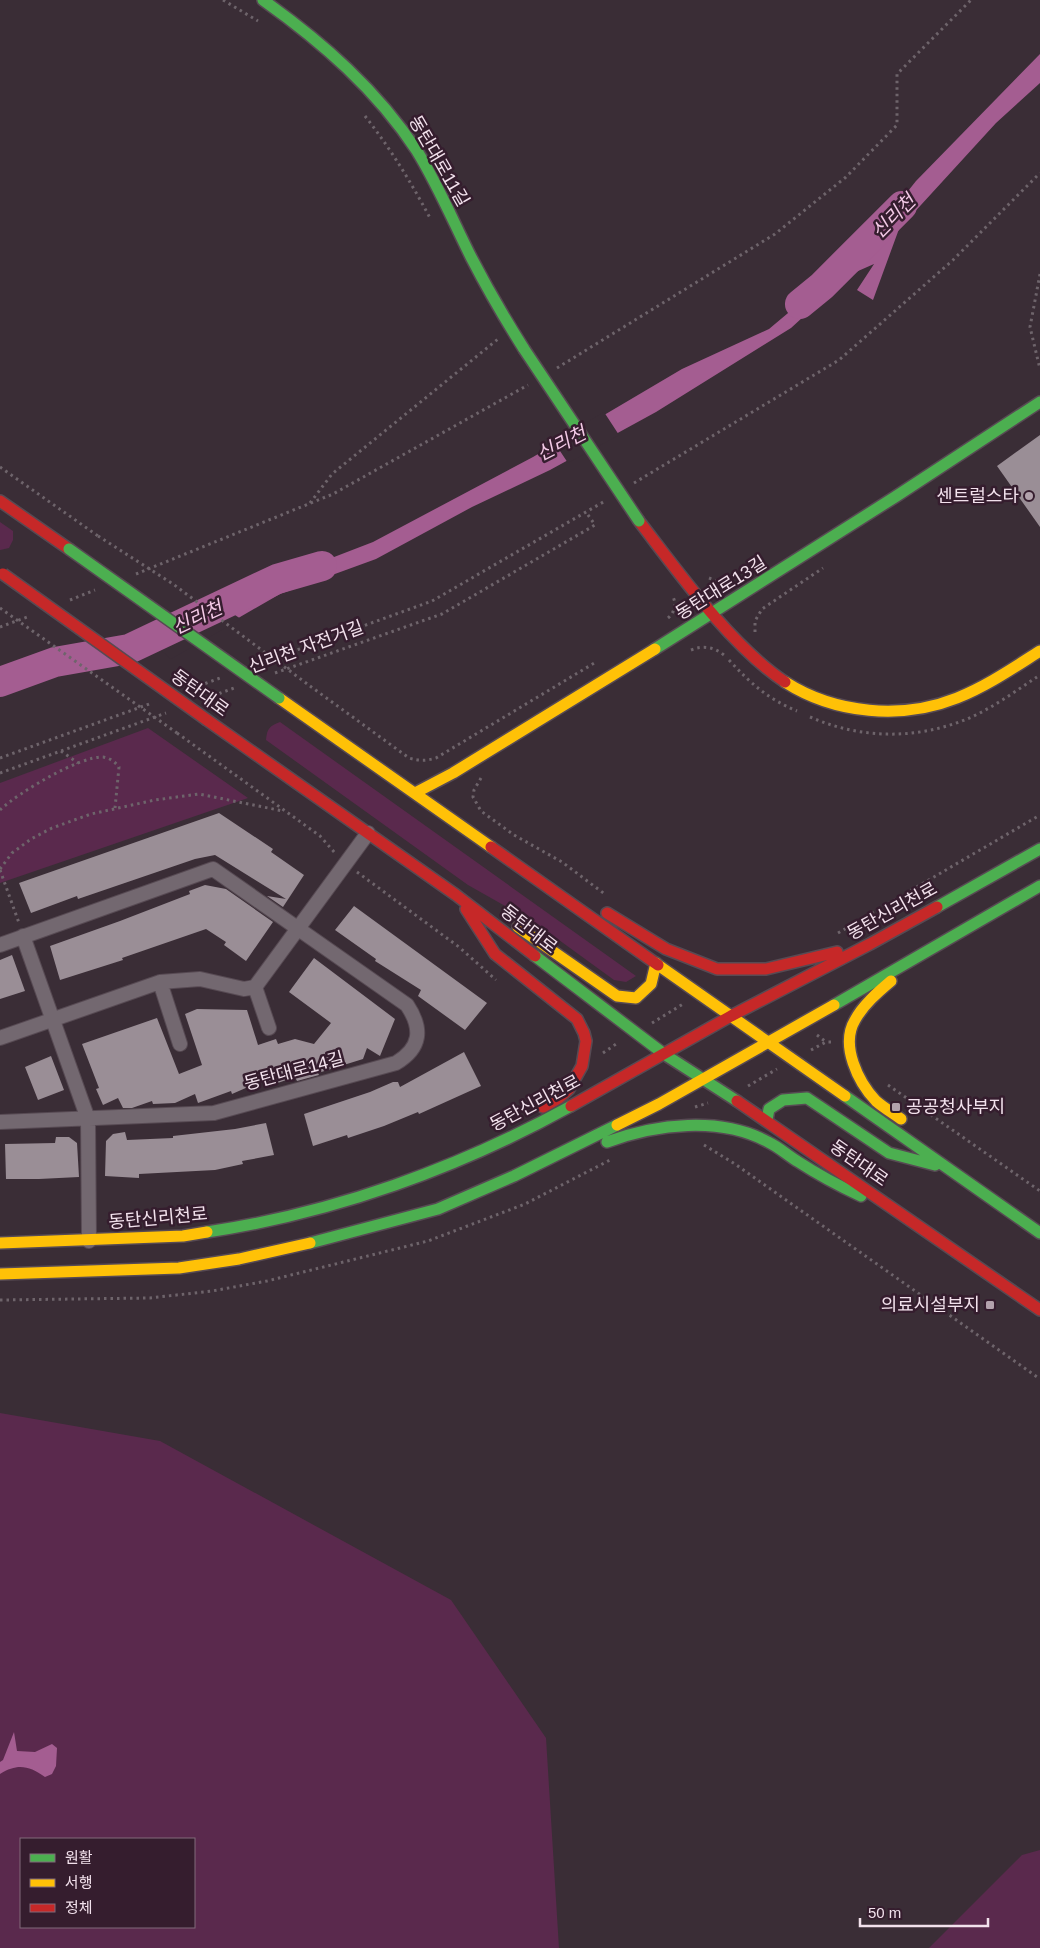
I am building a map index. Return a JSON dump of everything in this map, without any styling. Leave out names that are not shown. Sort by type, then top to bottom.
[{"type":"main road","name":"동탄대로11길","points":[[263,0],[310,34],[340,59],[368,87],[393,117],[416,150],[436,184],[494,301],[524,349],[639,521],[714,614]]},
{"type":"main road","name":"동탄대로13길","points":[[415,793],[453,773],[714,614],[968,451],[1040,402]]},
{"type":"main road","points":[[0,501],[1040,1233]]},
{"type":"main road","name":"동탄대로","points":[[2,573],[456,895],[664,1054],[767,1120],[1040,1310]]},
{"type":"main road","points":[[714,614],[739,643],[756,659],[790,685],[816,698],[848,708],[907,711],[944,702],[985,685],[1040,651]]},
{"type":"main road","name":"동탄신리천로","points":[[0,1243],[182,1236],[250,1226],[310,1212],[414,1178],[508,1138],[731,1016],[870,944],[1040,849]]},
{"type":"main road","points":[[503,855],[666,949],[717,969],[766,969],[870,944]]},
{"type":"main road","points":[[0,1274],[179,1268],[239,1259],[331,1239],[438,1209],[585,1142],[704,1079],[1040,886]]},
{"type":"main road","points":[[456,895],[520,928],[617,996],[636,998],[651,984],[656,963]]},
{"type":"main road","points":[[456,895],[495,954],[577,1019],[584,1033],[586,1051],[582,1068],[576,1079],[563,1095],[529,1114]]},
{"type":"main road","points":[[914,960],[880,990],[853,1022],[849,1042],[853,1066],[874,1098],[915,1130],[949,1169]]},
{"type":"main road","points":[[767,1120],[769,1109],[783,1100],[808,1098],[889,1153],[949,1169]]},
{"type":"main road","points":[[514,1176],[560,1164],[622,1135],[684,1124],[735,1131],[765,1140],[834,1184],[900,1213]]},
{"type":"main road","points":[[414,1178],[442,1154]]},
{"type":"street","points":[[0,1038],[160,982],[200,979],[244,989],[255,987],[368,833]]},
{"type":"street","name":"동탄대로14길","points":[[0,945],[213,869],[407,1005],[417,1024],[418,1034],[415,1044],[407,1056],[396,1063],[214,1113],[0,1122]]},
{"type":"street","points":[[24,936],[88,1119],[89,1240]]},
{"type":"street","points":[[160,982],[180,1044]]},
{"type":"street","points":[[255,987],[269,1028]]},
{"type":"path","points":[[223,0],[259,22]]},
{"type":"path","points":[[362,112],[390,148],[416,190],[433,224]]},
{"type":"path","points":[[628,487],[839,360],[953,260],[1040,173]]},
{"type":"path","points":[[1040,274],[1030,327],[1040,369]]},
{"type":"path","points":[[494,333],[502,346]]},
{"type":"path","points":[[310,504],[332,474],[498,339]]},
{"type":"path","points":[[0,467],[98,536],[173,584],[409,758],[420,761],[436,758],[598,661]]},
{"type":"path","points":[[258,664],[432,600],[611,497]]},
{"type":"path","name":"신리천 자전거길","points":[[266,676],[442,614],[595,525],[586,512]]},
{"type":"path","points":[[666,620],[670,616],[675,601],[668,590]]},
{"type":"path","points":[[0,608],[320,836],[346,864],[459,947],[486,973],[503,985]]},
{"type":"path","points":[[686,653],[694,648],[701,647],[716,649],[764,694],[798,712]]},
{"type":"path","points":[[807,716],[840,728],[865,734],[916,733],[941,729],[969,718],[993,705],[1040,675]]},
{"type":"path","points":[[184,691],[221,678]]},
{"type":"path","name":"신리천 자전거길","points":[[200,700],[238,686]]},
{"type":"path","points":[[0,758],[156,701]]},
{"type":"path","points":[[0,773],[173,710]]},
{"type":"path","points":[[61,751],[79,764]]},
{"type":"path","points":[[0,810],[39,783],[66,768],[103,757],[114,761],[119,767],[115,808]]},
{"type":"path","points":[[484,774],[474,790],[473,797],[481,811],[514,835],[562,862],[607,895]]},
{"type":"path","points":[[24,936],[0,869],[12,854],[30,839],[91,814],[155,800],[199,794],[286,812]]},
{"type":"path","points":[[831,937],[1040,815]]},
{"type":"path","points":[[881,1080],[1040,1191]]},
{"type":"path","points":[[696,1140],[735,1164],[1040,1379]]},
{"type":"shaded area","points":[[0,522],[13,531],[13,540],[9,548],[0,550]]},
{"type":"shaded area","points":[[280,722],[636,976],[626,982],[614,980],[537,924],[468,885],[266,740],[269,728]]},
{"type":"shaded area","points":[[148,728],[248,798],[0,883],[0,783]]},
{"type":"shaded area","points":[[0,1413],[160,1441],[451,1600],[546,1738],[559,1948],[0,1948]]},
{"type":"shaded area","points":[[1040,1850],[1040,1948],[929,1948],[1022,1855]]},
{"type":"water","points":[[1040,54],[1040,83],[996,123],[899,229],[873,300],[857,290],[874,264],[849,275],[791,328],[656,412],[550,470],[472,507],[376,559],[280,594],[171,657],[159,645],[277,579],[373,542],[533,457],[682,369],[769,329],[831,277],[873,235],[916,181]]},
{"type":"water","points":[[14,1732],[17,1751],[35,1752],[52,1744],[57,1748],[56,1766],[52,1774],[45,1777],[34,1770],[18,1767],[0,1774],[0,1762],[3,1760]]},
{"type":"pier","points":[[604,412],[619,435],[568,463],[554,442]]},
{"type":"pier","points":[[223,607],[241,619],[171,659],[157,647],[158,643]]},
{"type":"building","name":"센트럴스타","points":[[1040,435],[1040,527],[997,466]]},
{"type":"building","points":[[219,813],[273,849],[271,852],[304,875],[283,907],[267,896],[286,899],[215,855],[195,859],[78,899],[77,896],[31,913],[19,883]]},
{"type":"building","points":[[205,885],[226,889],[273,922],[246,961],[224,945],[226,942],[206,929],[122,958],[123,960],[60,980],[50,946],[190,894],[189,891]]},
{"type":"building","points":[[354,906],[487,1003],[465,1030],[418,996],[421,990],[375,961],[376,959],[335,930]]},
{"type":"building","points":[[12,955],[25,991],[0,999],[0,960]]},
{"type":"building","points":[[314,958],[395,1019],[380,1056],[367,1048],[363,1059],[318,1073],[319,1075],[297,1081],[295,1077],[266,1087],[264,1080],[232,1094],[231,1091],[198,1103],[195,1094],[175,1103],[153,1104],[152,1101],[132,1108],[123,1108],[118,1098],[103,1105],[96,1089],[99,1088],[82,1044],[157,1018],[179,1074],[202,1065],[185,1014],[197,1009],[247,1010],[258,1045],[276,1039],[278,1044],[295,1039],[314,1044],[331,1023],[289,992]]},
{"type":"building","points":[[464,1052],[481,1086],[419,1114],[418,1112],[348,1138],[347,1135],[313,1146],[304,1114],[370,1092],[393,1082],[398,1082],[400,1087]]},
{"type":"building","points":[[51,1056],[64,1090],[38,1100],[25,1067]]},
{"type":"building","points":[[266,1123],[274,1155],[242,1161],[243,1164],[215,1170],[139,1174],[139,1178],[105,1176],[106,1141],[113,1134],[125,1132],[127,1140],[173,1138],[173,1136],[235,1129]]},
{"type":"building","points":[[56,1137],[69,1137],[77,1143],[79,1177],[6,1179],[5,1144],[55,1143]]},
{"type":"waterway","name":"신리천","points":[[800,304],[822,286],[902,206]]},
{"type":"waterway","name":"신리천","points":[[0,682],[55,662],[129,649],[277,579],[322,566]]},
{"type":"traffic: fast","points":[[263,0],[347,68],[366,87],[401,129],[425,164],[477,269],[524,349]]},
{"type":"traffic: fast","points":[[524,349],[639,521]]},
{"type":"traffic: fast","points":[[655,649],[895,497],[1040,402]]},
{"type":"traffic: fast","points":[[69,549],[279,698]]},
{"type":"traffic: fast","points":[[937,907],[1040,849]]},
{"type":"traffic: fast","points":[[834,1005],[1040,886]]},
{"type":"traffic: fast","points":[[535,956],[664,1054],[737,1101]]},
{"type":"traffic: fast","points":[[845,1096],[1040,1233]]},
{"type":"traffic: fast","points":[[767,1120],[769,1109],[783,1100],[807,1098],[889,1153],[935,1165]]},
{"type":"traffic: fast","points":[[207,1232],[255,1224],[302,1213],[395,1185],[485,1149],[571,1106]]},
{"type":"traffic: fast","points":[[310,1243],[438,1209],[514,1176],[617,1125]]},
{"type":"traffic: fast","points":[[607,1142],[667,1127],[709,1126],[729,1128],[772,1144],[812,1171],[861,1196]]},
{"type":"traffic: slow","points":[[415,793],[453,773],[655,649]]},
{"type":"traffic: slow","points":[[785,682],[804,693],[847,707],[892,711],[914,709],[936,705],[979,688],[1040,651]]},
{"type":"traffic: slow","points":[[279,698],[491,847]]},
{"type":"traffic: slow","points":[[518,927],[617,996],[636,998],[651,984],[656,963]]},
{"type":"traffic: slow","points":[[658,965],[845,1096]]},
{"type":"traffic: slow","points":[[891,981],[858,1014],[851,1030],[849,1041],[853,1063],[863,1084],[876,1101],[901,1119]]},
{"type":"traffic: slow","points":[[617,1125],[659,1104],[834,1005]]},
{"type":"traffic: slow","points":[[0,1243],[183,1236],[207,1232]]},
{"type":"traffic: slow","points":[[0,1274],[179,1268],[239,1259],[310,1243]]},
{"type":"traffic: jam","points":[[0,501],[69,549]]},
{"type":"traffic: jam","points":[[639,521],[726,629],[765,667],[785,682]]},
{"type":"traffic: jam","points":[[3,574],[207,720]]},
{"type":"traffic: jam","points":[[207,720],[456,895],[535,956]]},
{"type":"traffic: jam","points":[[491,847],[658,965]]},
{"type":"traffic: jam","points":[[571,1106],[731,1016],[937,907]]},
{"type":"traffic: jam","points":[[466,909],[495,954],[577,1019],[584,1033],[586,1041],[582,1066],[569,1089],[559,1098],[543,1107]]},
{"type":"traffic: jam","points":[[607,913],[666,949],[717,969],[766,969],[837,952]]},
{"type":"traffic: jam","points":[[737,1101],[1040,1310]]},
{"type":"place","name":"센트럴스타","points":[[1029,496]]},
{"type":"place","name":"공공청사부지","points":[[896,1107]]},
{"type":"place","name":"의료시설부지","points":[[990,1305]]}]
